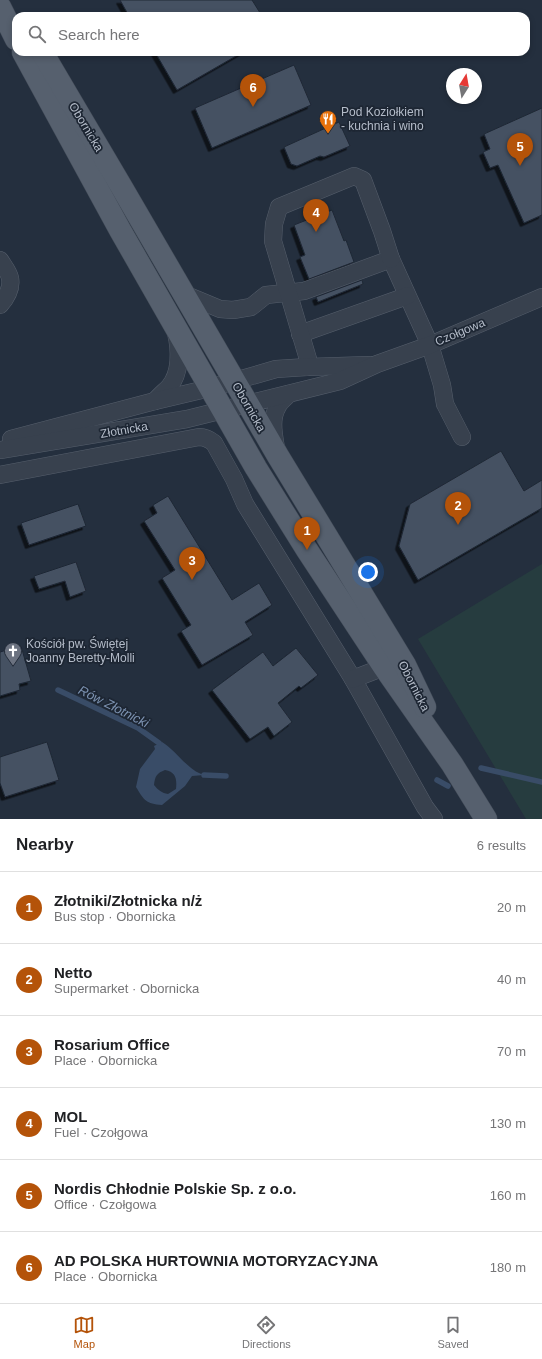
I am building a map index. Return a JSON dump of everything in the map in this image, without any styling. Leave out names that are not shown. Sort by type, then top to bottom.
[{"type":"main road","points":[[9,0],[17,12]]},
{"type":"main road","points":[[0,7],[12,31]]},
{"type":"main road","name":"Obornicka","points":[[25,56],[89,174],[222,411],[256,468],[384,667],[452,764],[486,819]]},
{"type":"main road","name":"Obornicka","points":[[44,56],[278,456],[404,665],[452,764]]},
{"type":"street","points":[[307,367],[308,359],[273,241],[274,224],[279,207],[354,176],[363,180],[391,260],[430,345],[442,385],[445,404],[462,437]]},
{"type":"street","points":[[0,260],[10,277],[9,293],[0,305]]},
{"type":"street","points":[[184,294],[220,309],[233,310],[251,307],[266,296],[304,291],[391,260]]},
{"type":"street","points":[[300,334],[407,296]]},
{"type":"street","name":"Czołgowa","points":[[248,403],[340,381],[377,364],[430,345],[542,297]]},
{"type":"street","points":[[155,400],[170,386],[180,360],[176,329]]},
{"type":"street","name":"Czołgowa","points":[[0,442],[155,400],[210,388],[276,369],[377,364]]},
{"type":"street","points":[[278,456],[273,431],[275,412],[278,405],[289,394]]},
{"type":"street","name":"Złotnicka","points":[[0,450],[187,419],[248,403]]},
{"type":"street","points":[[0,450],[2,474],[198,437],[204,437],[214,443],[234,479],[245,504],[353,679],[425,806],[434,819]]},
{"type":"street","points":[[353,679],[384,667]]},
{"type":"green space","points":[[542,564],[542,819],[526,819],[418,639]]},
{"type":"water","points":[[162,742],[192,769],[204,775],[192,776],[185,786],[162,805],[152,804],[146,800],[136,787],[140,769],[155,749],[154,746]],"holes":[[[165,770],[169,771],[175,776],[176,789],[168,794],[160,791],[154,785],[156,777],[160,772]]]},
{"type":"building","points":[[120,0],[252,0],[260,12],[127,12]]},
{"type":"building","points":[[157,56],[236,56],[177,90]]},
{"type":"building","points":[[294,65],[311,105],[212,148],[195,108]]},
{"type":"building","points":[[542,108],[542,215],[524,223],[498,165],[490,168],[483,152],[490,149],[484,134]]},
{"type":"building","name":"Pod Koziołkiem - kuchnia i wino","points":[[339,122],[350,146],[324,157],[320,156],[297,166],[291,164],[284,147]]},
{"type":"building","points":[[332,210],[344,241],[346,240],[354,262],[309,279],[300,257],[305,255],[294,225]]},
{"type":"building","points":[[362,280],[363,284],[318,302],[316,297]]},
{"type":"building","points":[[501,451],[524,491],[542,480],[542,508],[418,580],[399,546],[410,504]]},
{"type":"building","points":[[168,496],[232,600],[259,583],[272,605],[245,622],[253,635],[202,665],[181,631],[191,625],[162,578],[175,570],[144,521],[157,513],[153,505]]},
{"type":"building","points":[[78,504],[86,526],[29,545],[21,523]]},
{"type":"building","points":[[76,562],[86,591],[70,597],[65,581],[39,589],[34,576]]},
{"type":"building","name":"Kościół pw. Świętej Joanny Beretty-Molli","points":[[21,646],[31,681],[19,684],[20,690],[0,696],[0,652]]},
{"type":"building","points":[[296,648],[318,675],[301,688],[299,686],[278,703],[292,722],[274,736],[268,727],[250,739],[212,690],[263,652],[273,666]]},
{"type":"building","points":[[47,742],[59,780],[5,797],[0,783],[0,757]]},
{"type":"waterway","name":"Rów Złotnicki","points":[[58,690],[138,728],[159,743]]},
{"type":"waterway","name":"Rów Złotnicki","points":[[481,768],[542,782]]},
{"type":"waterway","name":"Rów Złotnicki","points":[[204,775],[226,776]]},
{"type":"waterway","name":"Rów Złotnicki","points":[[437,780],[448,786]]},
{"type":"place","name":"AD POLSKA HURTOWNIA MOTORYZACYJNA","points":[[253,107]]},
{"type":"place","name":"Pod Koziołkiem - kuchnia i wino","points":[[328,134]]},
{"type":"place","name":"Nordis Chłodnie Polskie Sp. z o.o.","points":[[520,166]]},
{"type":"place","name":"MOL","points":[[316,232]]},
{"type":"place","name":"Netto","points":[[458,525]]},
{"type":"place","name":"Złotniki/Złotnicka n/ż","points":[[307,550]]},
{"type":"place","name":"Rosarium Office","points":[[192,580]]},
{"type":"place","name":"Kościół pw. Świętej Joanny Beretty-Molli","points":[[13,666]]}]
